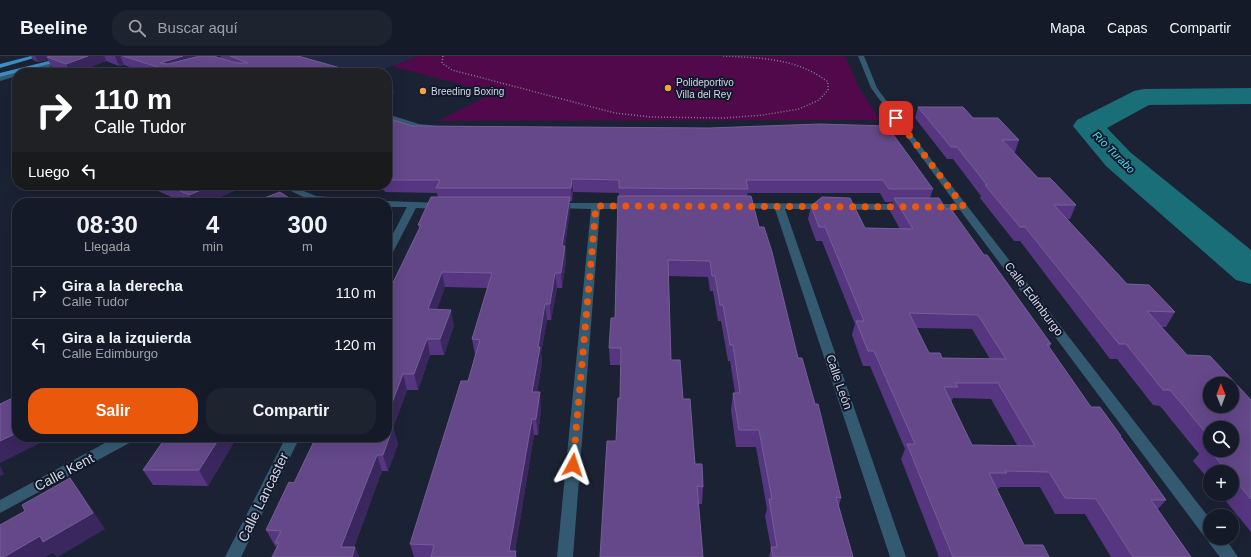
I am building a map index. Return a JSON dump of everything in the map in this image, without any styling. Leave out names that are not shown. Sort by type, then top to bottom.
[{"type":"main road","points":[[0,66],[38,56]]},
{"type":"main road","points":[[28,68],[76,56]]},
{"type":"main road","points":[[0,75],[12,72]]},
{"type":"street","points":[[39,68],[81,56]]},
{"type":"street","name":"Calle Edimburgo","points":[[861,56],[874,88],[899,129],[964,207],[1203,522]]},
{"type":"street","points":[[0,79],[12,75]]},
{"type":"street","points":[[392,118],[418,126],[449,128]]},
{"type":"street","points":[[293,190],[312,198]]},
{"type":"street","points":[[392,204],[452,206]]},
{"type":"street","points":[[392,244],[412,206]]},
{"type":"street","points":[[548,206],[644,206]]},
{"type":"street","points":[[565,557],[596,206]]},
{"type":"street","points":[[731,206],[964,207]]},
{"type":"street","name":"Calle León","points":[[779,206],[898,557]]},
{"type":"street","name":"Calle Kent","points":[[0,507],[119,442]]},
{"type":"street","name":"Calle Lancaster","points":[[234,557],[291,442]]},
{"type":"street","points":[[1221,545],[1230,557]]},
{"type":"path","points":[[443,56],[442,63],[452,70],[615,113],[651,117],[725,118],[763,115],[799,109],[819,100],[828,90],[828,82],[819,72],[803,64],[783,59],[723,56]]},
{"type":"shaded area","points":[[240,56],[419,56],[387,68],[268,68]]},
{"type":"shaded area","name":"Polideportivo Villa del Rey","points":[[419,56],[845,56],[857,84],[880,120],[438,121],[493,93],[392,66]]},
{"type":"building","points":[[88,56],[66,64],[47,57]]},
{"type":"building","points":[[123,56],[183,56],[160,63],[168,64],[200,56],[213,56],[236,63],[248,63],[230,56],[298,56],[340,68],[160,68]]},
{"type":"building","points":[[918,107],[963,107],[973,118],[998,118],[1019,140],[1002,140],[1038,178],[1050,178],[1076,205],[1054,205],[1127,284],[1149,285],[1175,312],[1147,311],[1187,355],[1210,356],[1230,377],[1203,377],[1203,413],[1239,413],[1239,387],[1251,400],[1251,499],[1239,485],[1239,465],[1222,465],[1215,457],[1239,457],[1239,421],[1203,421],[1203,430],[1170,390],[1163,390],[1126,344],[1119,344],[1025,227],[1020,227],[985,185],[987,185],[957,147],[951,147]]},
{"type":"building","points":[[392,120],[412,126],[709,128],[820,124],[887,126],[933,189],[889,189],[883,180],[746,180],[748,189],[619,188],[619,180],[572,179],[571,188],[436,188],[440,180],[392,180]]},
{"type":"building","points":[[178,190],[201,190],[189,195]]},
{"type":"building","points":[[280,192],[289,198],[264,198]]},
{"type":"building","points":[[618,196],[751,196],[759,227],[764,227],[772,252],[798,358],[802,358],[815,404],[818,404],[841,498],[836,497],[853,557],[773,557],[771,547],[777,547],[769,499],[772,499],[759,430],[739,430],[733,393],[740,393],[733,345],[730,345],[723,305],[720,305],[715,276],[712,276],[710,261],[668,260],[671,360],[680,360],[683,399],[690,399],[695,464],[702,464],[703,487],[697,486],[703,557],[600,557],[607,441],[616,441],[618,398],[620,398],[621,348],[609,348],[611,318],[615,318]]},
{"type":"building","points":[[431,197],[570,197],[562,246],[565,246],[561,273],[555,273],[550,304],[545,304],[538,347],[540,347],[532,392],[540,392],[536,419],[532,419],[509,551],[516,551],[515,557],[431,557],[434,545],[410,544],[461,381],[468,381],[480,340],[472,339],[492,273],[442,272],[428,309],[451,310],[440,339],[427,339],[414,374],[403,374],[392,403],[392,285],[421,225],[418,225]]},
{"type":"building","points":[[822,197],[850,198],[865,228],[913,229],[894,198],[939,198],[946,209],[951,209],[984,255],[987,255],[1051,344],[1047,344],[1091,407],[1100,407],[1166,500],[1151,500],[1191,557],[1133,557],[1096,499],[1065,498],[1049,472],[1005,471],[1007,473],[989,473],[1024,545],[1043,545],[1049,557],[953,557],[907,444],[915,444],[874,351],[868,351],[856,321],[864,321],[825,227],[819,227],[811,206]],"holes":[[[909,313],[978,315],[1006,359],[942,358],[940,353],[929,353]],[[955,383],[998,383],[1035,446],[972,445],[944,387],[958,387]]]},
{"type":"building","points":[[12,398],[12,435],[0,441],[0,404]]},
{"type":"building","points":[[163,442],[217,442],[199,470],[143,470]]},
{"type":"building","points":[[314,442],[388,442],[383,455],[377,455],[341,547],[355,547],[352,557],[272,557],[279,543],[275,543],[281,531],[266,530],[289,482],[294,483]]},
{"type":"building","points":[[70,478],[93,513],[43,542],[40,536],[4,557],[0,557],[0,525],[25,511],[22,505]]},
{"type":"waterway","name":"Río Turabo","points":[[1251,96],[1144,97],[1088,126],[1118,159],[1251,271]]},
{"type":"place","name":"Polideportivo Villa del Rey","points":[[668,88]]},
{"type":"place","name":"Breeding Boxing","points":[[423,91]]},
{"type":"route","points":[[573,465],[596,206],[964,207],[896,118]]}]
